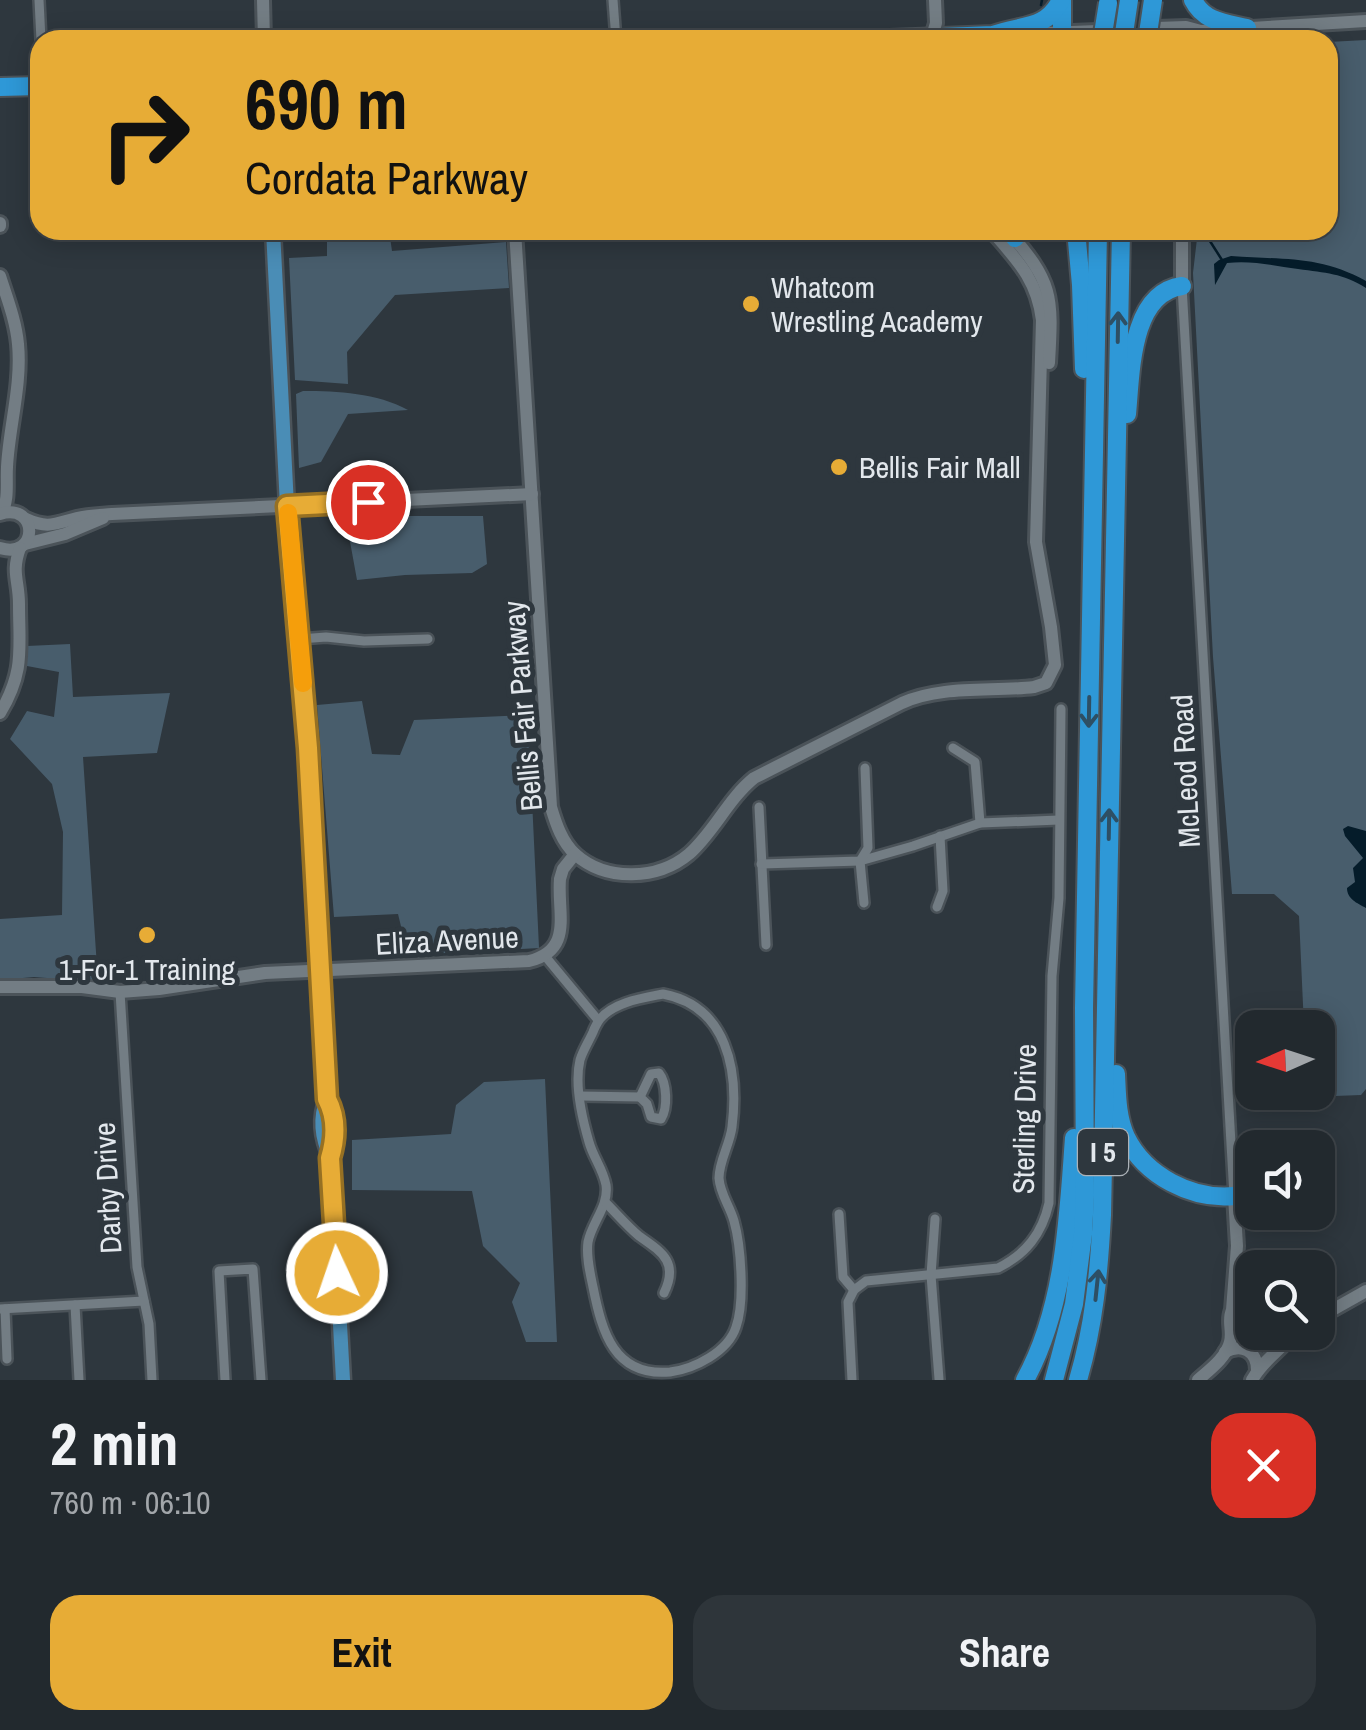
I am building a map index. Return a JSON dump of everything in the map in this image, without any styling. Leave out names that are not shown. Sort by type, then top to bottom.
[{"type":"highway","points":[[1007,30],[1042,23],[1061,0]]},
{"type":"highway","points":[[1061,0],[1062,30]]},
{"type":"highway","points":[[1128,30],[1129,0]]},
{"type":"highway","points":[[1131,30],[1153,0]]},
{"type":"highway","points":[[1190,0],[1210,19],[1247,28]]},
{"type":"highway","points":[[1190,0],[1190,30]]},
{"type":"highway","points":[[1108,2],[1126,30]]},
{"type":"highway","points":[[3,84],[30,81]]},
{"type":"highway","points":[[1077,240],[1090,615]]},
{"type":"highway","name":"I 5","points":[[1054,1380],[1074,1304],[1083,1234],[1098,240]]},
{"type":"highway","name":"I 5","points":[[1078,1380],[1089,1343],[1100,1250],[1121,240]]},
{"type":"highway","points":[[1114,564],[1138,333],[1156,296],[1182,286]]},
{"type":"highway","points":[[1108,921],[1117,1096],[1126,1137],[1146,1164],[1176,1185],[1205,1195],[1234,1196]]},
{"type":"highway","points":[[1026,1380],[1049,1324],[1059,1280],[1070,1196],[1084,1008]]},
{"type":"main road","points":[[274,240],[287,506],[300,638],[320,971],[327,1099],[322,1112],[324,1143],[330,1158],[343,1380]]},
{"type":"street","points":[[39,0],[40,30]]},
{"type":"street","points":[[263,0],[264,30]]},
{"type":"street","points":[[613,0],[615,30]]},
{"type":"street","points":[[936,0],[938,30]]},
{"type":"street","points":[[1228,30],[1366,21]]},
{"type":"street","name":"Bellis Fair Parkway","points":[[515,240],[548,788],[560,834],[575,854]]},
{"type":"street","name":"McLeod Road","points":[[1182,240],[1234,1196],[1232,1310],[1238,1335],[1256,1360],[1255,1375]]},
{"type":"street","points":[[575,854],[607,871],[653,872],[687,856],[754,778],[902,703],[941,692],[1020,689],[1046,683],[1055,665],[1036,542],[1040,425],[1052,319],[1045,280],[1014,241]]},
{"type":"street","points":[[0,276],[18,348],[7,495],[1,514]]},
{"type":"street","points":[[0,712],[15,686],[19,669],[19,607],[14,572],[30,532],[16,502],[10,451]]},
{"type":"street","points":[[1,514],[12,511],[52,526],[80,517],[112,514],[532,494]]},
{"type":"street","points":[[18,612],[2,548],[9,550],[65,534],[112,514]]},
{"type":"street","points":[[300,638],[428,639]]},
{"type":"street","name":"Sterling Drive","points":[[854,1290],[866,1281],[998,1268],[1030,1245],[1045,1220],[1049,1203],[1052,976],[1059,898],[1061,710]]},
{"type":"street","points":[[953,748],[975,762],[980,823]]},
{"type":"street","points":[[864,768],[868,848],[860,861],[864,903]]},
{"type":"street","points":[[759,807],[766,944]]},
{"type":"street","points":[[761,864],[860,861],[980,823],[1059,820]]},
{"type":"street","points":[[937,906],[943,890],[940,836]]},
{"type":"street","name":"Eliza Avenue","points":[[0,988],[82,987],[120,992],[252,974],[529,961],[546,956],[560,939],[560,878],[575,854]]},
{"type":"street","points":[[546,956],[598,1020]]},
{"type":"street","name":"Darby Drive","points":[[120,992],[137,1268],[149,1324],[152,1380]]},
{"type":"street","points":[[663,994],[677,997],[711,1019],[725,1044],[732,1078],[732,1126],[719,1174],[738,1243],[740,1308],[736,1329],[714,1354],[669,1372],[631,1366],[616,1353],[607,1340],[597,1307],[588,1244],[605,1202],[606,1188],[584,1123],[580,1061],[598,1020],[622,1005],[644,998],[663,994]]},
{"type":"street","points":[[580,1096],[640,1097],[652,1117],[662,1120],[662,1075],[651,1074],[640,1097]]},
{"type":"street","points":[[605,1202],[638,1235],[656,1246],[668,1263],[670,1280],[664,1293]]},
{"type":"street","points":[[839,1214],[843,1277],[854,1290],[848,1302],[852,1380]]},
{"type":"street","points":[[935,1219],[931,1275],[939,1379]]},
{"type":"street","points":[[225,1380],[219,1270],[252,1268],[260,1380]]},
{"type":"street","points":[[1335,1308],[1366,1291]]},
{"type":"street","points":[[8,1359],[2,1309],[144,1302]]},
{"type":"street","points":[[75,1305],[79,1380]]},
{"type":"street","name":"McLeod Road","points":[[1221,1378],[1222,1357],[1230,1343],[1228,1318],[1232,1310]]},
{"type":"street","points":[[1198,1380],[1237,1347],[1254,1350]]},
{"type":"street","points":[[1255,1375],[1277,1350]]},
{"type":"shaded area","points":[[1366,40],[1366,1089],[1361,1095],[1335,1096],[1335,1010],[1303,1010],[1299,916],[1274,894],[1232,894],[1213,657],[1193,273],[1197,240],[1338,240],[1338,41]]},
{"type":"shaded area","points":[[327,240],[390,240],[392,251],[506,242],[509,288],[395,295],[347,352],[348,384],[295,380],[289,258],[327,256]]},
{"type":"shaded area","points":[[1231,256],[1316,263],[1366,281],[1366,288],[1334,274],[1245,262],[1227,263],[1215,285],[1214,264]]},
{"type":"shaded area","points":[[303,391],[370,397],[408,410],[348,414],[321,462],[299,468],[296,394]]},
{"type":"shaded area","points":[[368,516],[483,516],[487,564],[472,573],[357,580],[349,536]]},
{"type":"shaded area","points":[[70,644],[73,697],[170,693],[157,753],[83,757],[98,982],[34,977],[0,980],[0,919],[62,915],[63,832],[52,784],[10,739],[27,711],[54,717],[59,672],[27,666],[27,646]]},
{"type":"shaded area","points":[[362,701],[372,754],[400,755],[414,720],[528,715],[539,948],[408,955],[398,914],[334,917],[317,705]]},
{"type":"shaded area","points":[[1348,826],[1366,831],[1366,908],[1347,892],[1355,882],[1353,868],[1363,858],[1345,836],[1343,829]]},
{"type":"shaded area","points":[[545,1079],[557,1342],[526,1342],[512,1302],[520,1283],[483,1246],[472,1191],[352,1190],[352,1140],[451,1134],[456,1105],[484,1082]]},
{"type":"waterway","points":[[1041,5],[1042,0]]},
{"type":"waterway","points":[[1209,240],[1222,260]]},
{"type":"slow traffic","points":[[288,513],[303,683]]},
{"type":"place","name":"Whatcom Wrestling Academy","points":[[751,304]]},
{"type":"place","name":"Bellis Fair Mall","points":[[839,467]]},
{"type":"place","name":"1-For-1 Training","points":[[147,935]]},
{"type":"route","points":[[337,1273],[330,1158],[335,1142],[333,1111],[327,1099],[308,748],[287,506],[368,502]]}]
